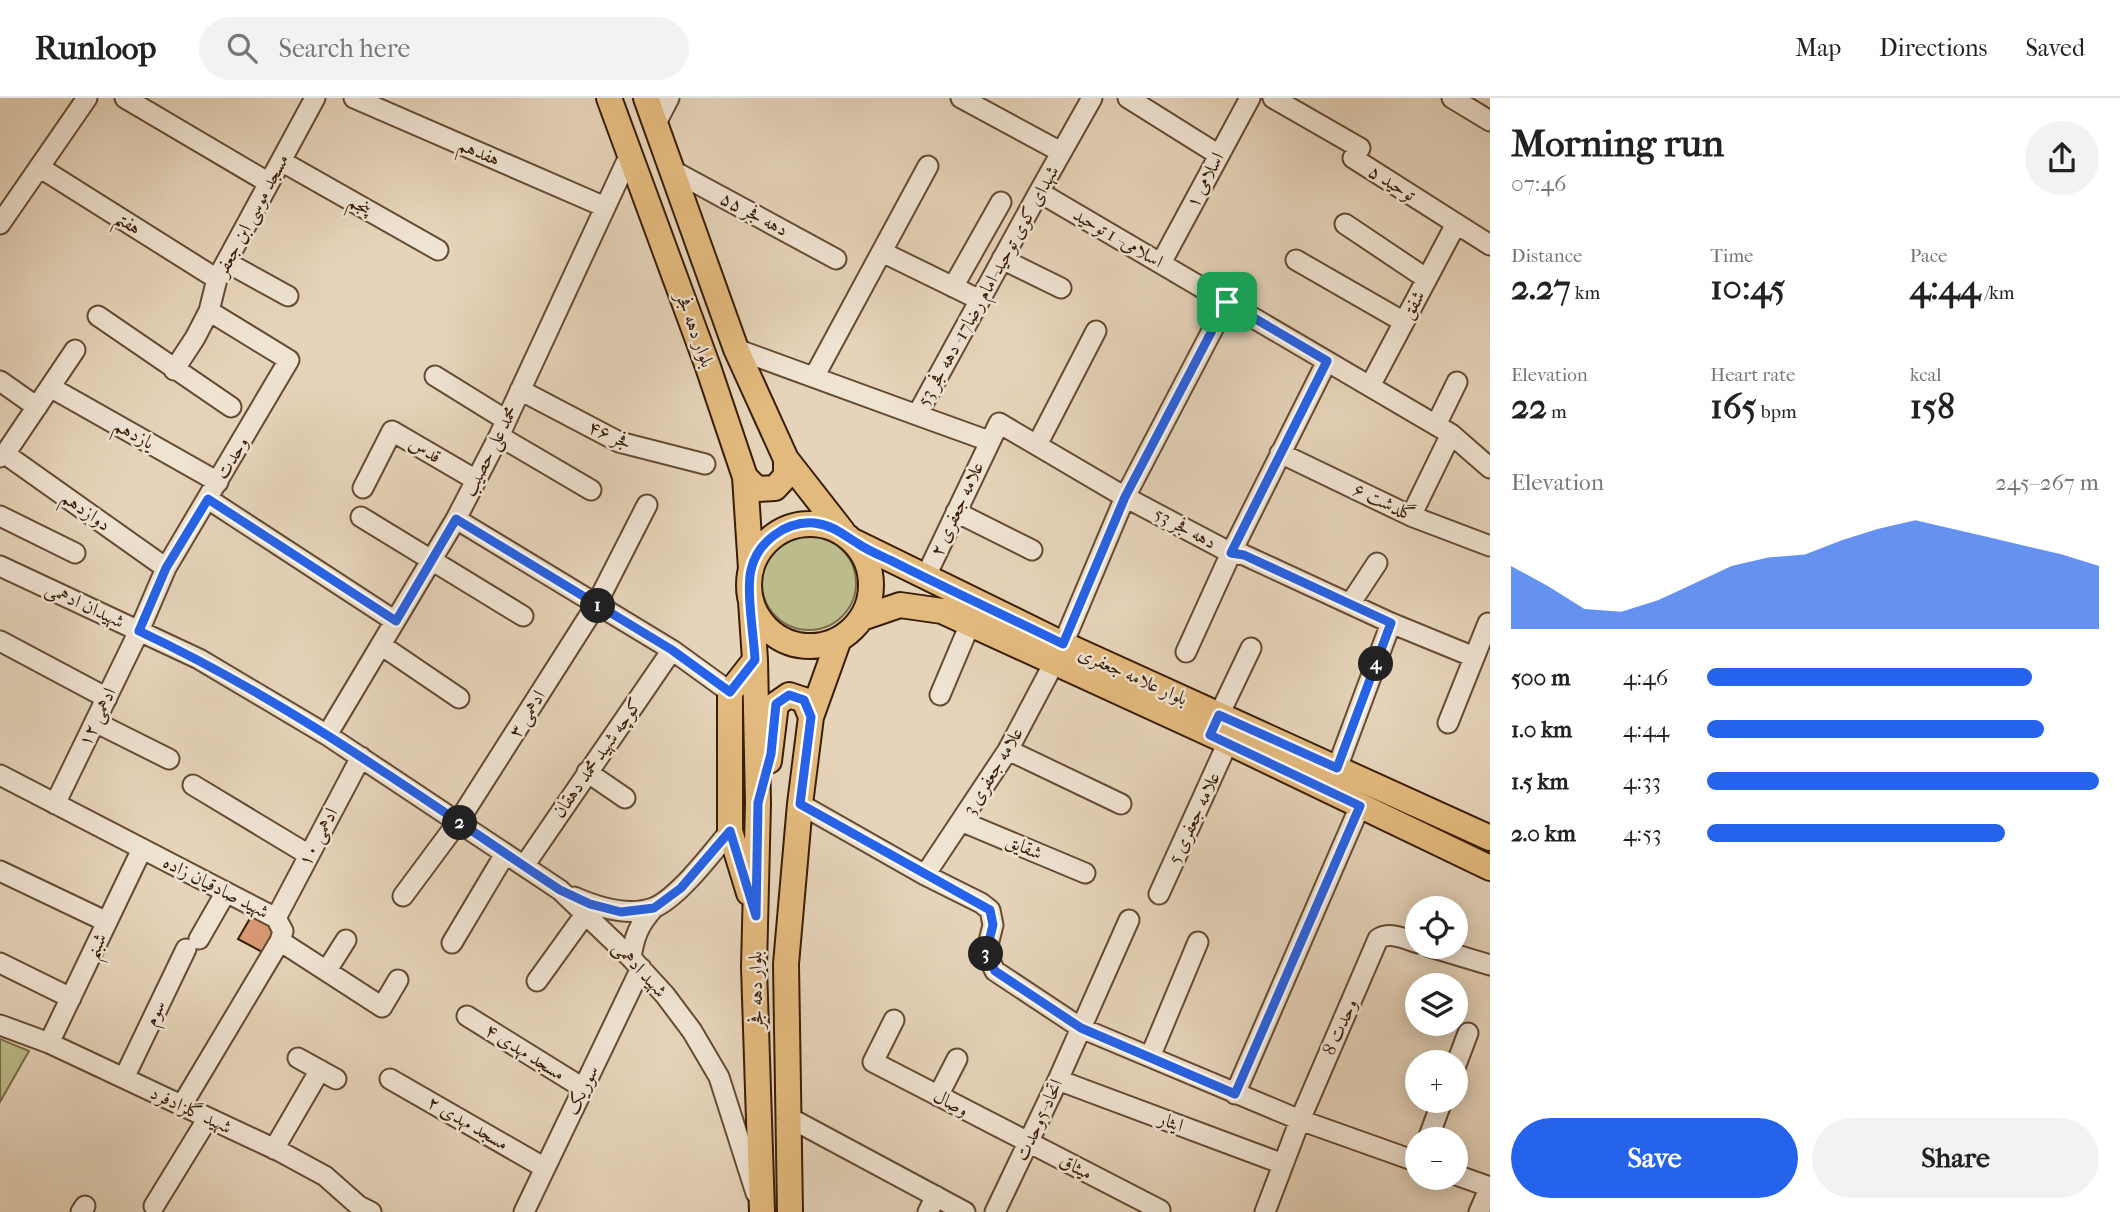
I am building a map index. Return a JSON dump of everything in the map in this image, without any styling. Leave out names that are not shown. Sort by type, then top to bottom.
[{"type":"main road","name":"بلوار دهه فجر","points":[[608,98],[708,367],[745,477],[751,569]]},
{"type":"main road","name":"بلوار دهه فجر","points":[[646,98],[736,349],[786,459],[849,537]]},
{"type":"main road","points":[[745,477],[757,489],[775,488],[786,476],[786,459]]},
{"type":"main road","points":[[811,523],[828,526],[849,537],[865,556],[871,571],[871,596],[862,618],[852,630],[824,645],[808,646],[786,640],[766,627],[751,601],[749,585],[757,554],[767,541],[780,531],[811,523]]},
{"type":"main road","name":"بلوار علامه جعفری","points":[[849,537],[1059,654],[1219,731],[1360,806],[1490,868]]},
{"type":"main road","name":"بلوار دهه فجر","points":[[751,601],[758,803],[754,967],[762,1212]]},
{"type":"main road","name":"بلوار علامه جعفری","points":[[862,618],[900,605],[942,611],[970,624],[1059,654]]},
{"type":"main road","name":"بلوار دهه فجر","points":[[790,1212],[786,964],[800,804],[811,717],[839,639]]},
{"type":"main road","points":[[755,660],[730,692],[730,831],[756,916]]},
{"type":"main road","points":[[758,803],[771,754],[776,704],[789,695],[804,700],[811,717]]},
{"type":"main road","name":"بلوار علامه جعفری","points":[[1219,731],[1337,768],[1490,838]]},
{"type":"street","points":[[125,98],[269,183]]},
{"type":"street","name":"مسجد موسی ابن جعفر","points":[[174,370],[209,311],[221,270],[315,98]]},
{"type":"street","name":"هفدهم","points":[[354,98],[605,207]]},
{"type":"street","points":[[656,123],[669,98]]},
{"type":"street","points":[[961,98],[1060,152]]},
{"type":"street","name":"شهدای کوی توحید-امام رضا17- دهه فجر 53","points":[[736,349],[917,415],[1060,152],[1093,98]]},
{"type":"street","points":[[1128,98],[1219,155]]},
{"type":"street","name":"اسلامی ۱","points":[[1161,263],[1250,98]]},
{"type":"street","name":"توحید ۵","points":[[1273,98],[1360,148],[1353,158],[1490,245]]},
{"type":"street","points":[[1452,98],[1490,121]]},
{"type":"street","points":[[0,223],[85,99]]},
{"type":"street","name":"محمد علی حصیب","points":[[327,735],[456,519],[503,428],[629,154]]},
{"type":"street","name":"پنجم","points":[[281,161],[438,250]]},
{"type":"street","points":[[814,377],[928,166]]},
{"type":"street","name":"هفتم","points":[[39,167],[221,270],[288,296]]},
{"type":"street","name":"دهه فجر ۵۵","points":[[671,170],[836,259]]},
{"type":"street","name":"اسلامی- 1 توحید","points":[[1039,192],[1444,429],[1490,468]]},
{"type":"street","points":[[953,287],[1001,202]]},
{"type":"street","points":[[1345,224],[1427,279]]},
{"type":"street","name":"شفق","points":[[1370,386],[1456,224]]},
{"type":"street","points":[[882,252],[980,300]]},
{"type":"street","points":[[1002,259],[1061,288]]},
{"type":"street","points":[[1296,260],[1404,322]]},
{"type":"street","name":"علامه جعفری 3","points":[[926,875],[1008,750],[1059,654],[1125,497],[1227,302]]},
{"type":"street","name":"وحدت","points":[[139,631],[166,568],[289,360],[209,311]]},
{"type":"street","points":[[98,316],[232,407]]},
{"type":"street","points":[[1037,445],[1096,331]]},
{"type":"street","points":[[3,455],[75,351]]},
{"type":"street","points":[[1186,652],[1231,553],[1327,361]]},
{"type":"street","points":[[435,376],[591,490]]},
{"type":"street","points":[[0,381],[37,407]]},
{"type":"street","points":[[1411,516],[1444,429],[1457,382]]},
{"type":"street","name":"یازدهم","points":[[50,387],[213,490],[396,621]]},
{"type":"street","name":"فجر ۴۶","points":[[520,390],[619,442],[705,464]]},
{"type":"street","points":[[917,415],[989,441]]},
{"type":"street","name":"دهه فجر 53","points":[[989,441],[999,424],[1125,497],[1231,553],[1244,555],[1391,623],[1474,657]]},
{"type":"street","name":"قدس","points":[[363,488],[392,431],[476,480]]},
{"type":"street","name":"علامه جعفری ۲","points":[[925,578],[989,441]]},
{"type":"street","name":"گلدشت ۶","points":[[1280,453],[1411,516],[1490,545]]},
{"type":"street","name":"دوازدهم","points":[[3,455],[166,568]]},
{"type":"street","name":"ادهمی ۳","points":[[403,897],[458,822],[596,605],[646,505]]},
{"type":"street","points":[[956,512],[1032,551]]},
{"type":"street","points":[[0,516],[75,553]]},
{"type":"street","points":[[361,517],[523,616]]},
{"type":"street","points":[[456,519],[672,650],[730,692]]},
{"type":"street","points":[[1350,604],[1377,563]]},
{"type":"street","name":"شهیدان ادهمی","points":[[0,566],[199,659],[327,735],[560,890]]},
{"type":"street","points":[[1337,768],[1391,623]]},
{"type":"street","points":[[1448,723],[1489,623]]},
{"type":"street","points":[[940,695],[970,624]]},
{"type":"street","name":"ادهمی ۱۲","points":[[55,804],[139,631]]},
{"type":"street","points":[[0,641],[107,698]]},
{"type":"street","points":[[381,645],[459,698]]},
{"type":"street","name":"علامه جعفری 5","points":[[1159,894],[1251,648]]},
{"type":"street","name":"کوچه شهید محمد دهقان","points":[[524,866],[672,650]]},
{"type":"street","points":[[95,722],[169,759]]},
{"type":"street","points":[[1008,750],[1122,804]]},
{"type":"street","name":"ادهمی ۱۰","points":[[276,918],[360,757]]},
{"type":"street","points":[[587,772],[625,798]]},
{"type":"street","name":"شهید صادقیان زاده","points":[[0,775],[276,918],[283,931],[280,941],[181,1105]]},
{"type":"street","points":[[193,785],[309,855]]},
{"type":"street","points":[[800,804],[990,910],[993,925],[986,953],[995,971],[1081,1028],[1300,1120],[1405,1157]]},
{"type":"street","points":[[1235,1094],[1360,806]]},
{"type":"street","name":"شقایق","points":[[962,822],[1085,873]]},
{"type":"street","points":[[654,908],[681,888],[730,831]]},
{"type":"street","name":"شبنم","points":[[49,1043],[142,849]]},
{"type":"street","points":[[452,943],[505,854]]},
{"type":"street","points":[[0,871],[107,922]]},
{"type":"street","name":"شهید ادهمی","points":[[560,890],[590,904],[621,912],[654,908]]},
{"type":"street","name":"شهید ادهمی","points":[[560,890],[666,995],[692,1031],[719,1077],[762,1212]]},
{"type":"street","name":"سوم","points":[[124,1078],[193,944],[226,892]]},
{"type":"street","name":"سوریک","points":[[524,1212],[583,1088],[636,963],[634,939],[637,931],[641,922],[654,908]]},
{"type":"street","points":[[537,981],[586,913]]},
{"type":"street","name":"اتحاد-5وحدت","points":[[995,1212],[1058,1080],[1129,920]]},
{"type":"street","name":"وحدت 8","points":[[1265,1212],[1300,1120],[1378,939],[1391,935],[1405,939]]},
{"type":"street","points":[[327,970],[346,940]]},
{"type":"street","points":[[280,941],[382,1007],[398,980]]},
{"type":"street","points":[[1150,1057],[1198,943]]},
{"type":"street","points":[[1468,958],[1490,965]]},
{"type":"street","points":[[0,962],[71,998]]},
{"type":"street","name":"مسجد مهدی ۴","points":[[467,1016],[583,1088]]},
{"type":"street","name":"وصال","points":[[894,1020],[873,1062],[1029,1143]]},
{"type":"street","name":"شهید گلزادفرد","points":[[0,1025],[49,1043],[274,1149],[325,1176],[362,1210]]},
{"type":"street","points":[[274,1149],[328,1074],[298,1058]]},
{"type":"street","points":[[938,1097],[957,1059]]},
{"type":"street","name":"مسجد مهدی ۲","points":[[390,1079],[545,1168]]},
{"type":"street","name":"ایثار","points":[[1058,1080],[1283,1164]]},
{"type":"street","points":[[154,1206],[208,1118]]},
{"type":"street","points":[[790,1118],[932,1204],[965,1212]]},
{"type":"street","name":"میثاق","points":[[1029,1143],[1160,1210]]},
{"type":"street","points":[[1468,1179],[1490,1187],[1479,1212]]},
{"type":"shaded area","points":[[809,536],[827,540],[842,550],[852,565],[856,583],[852,601],[842,616],[827,626],[809,630],[791,626],[776,616],[766,601],[762,583],[766,565],[776,550],[791,540]]},
{"type":"shaded area","points":[[0,1039],[29,1051],[0,1102]]},
{"type":"building","points":[[252,915],[277,930],[264,953],[238,939]]},
{"type":"route","points":[[1227,302],[1327,361],[1231,553],[1244,555],[1391,623],[1337,768],[1219,715],[1210,735],[1360,806],[1235,1094],[1081,1028],[995,971],[986,953],[993,925],[990,910],[800,804],[811,717],[804,700],[789,695],[776,704],[771,754],[758,803],[756,916],[730,831],[681,888],[654,908],[621,912],[590,904],[560,890],[327,735],[199,659],[139,631],[166,568],[208,499],[396,621],[456,519],[672,650],[730,692],[755,660],[749,585],[751,569],[757,554],[767,541],[780,531],[795,525],[811,523],[843,532],[855,542],[925,578],[1063,644],[1125,497],[1227,302]]}]
